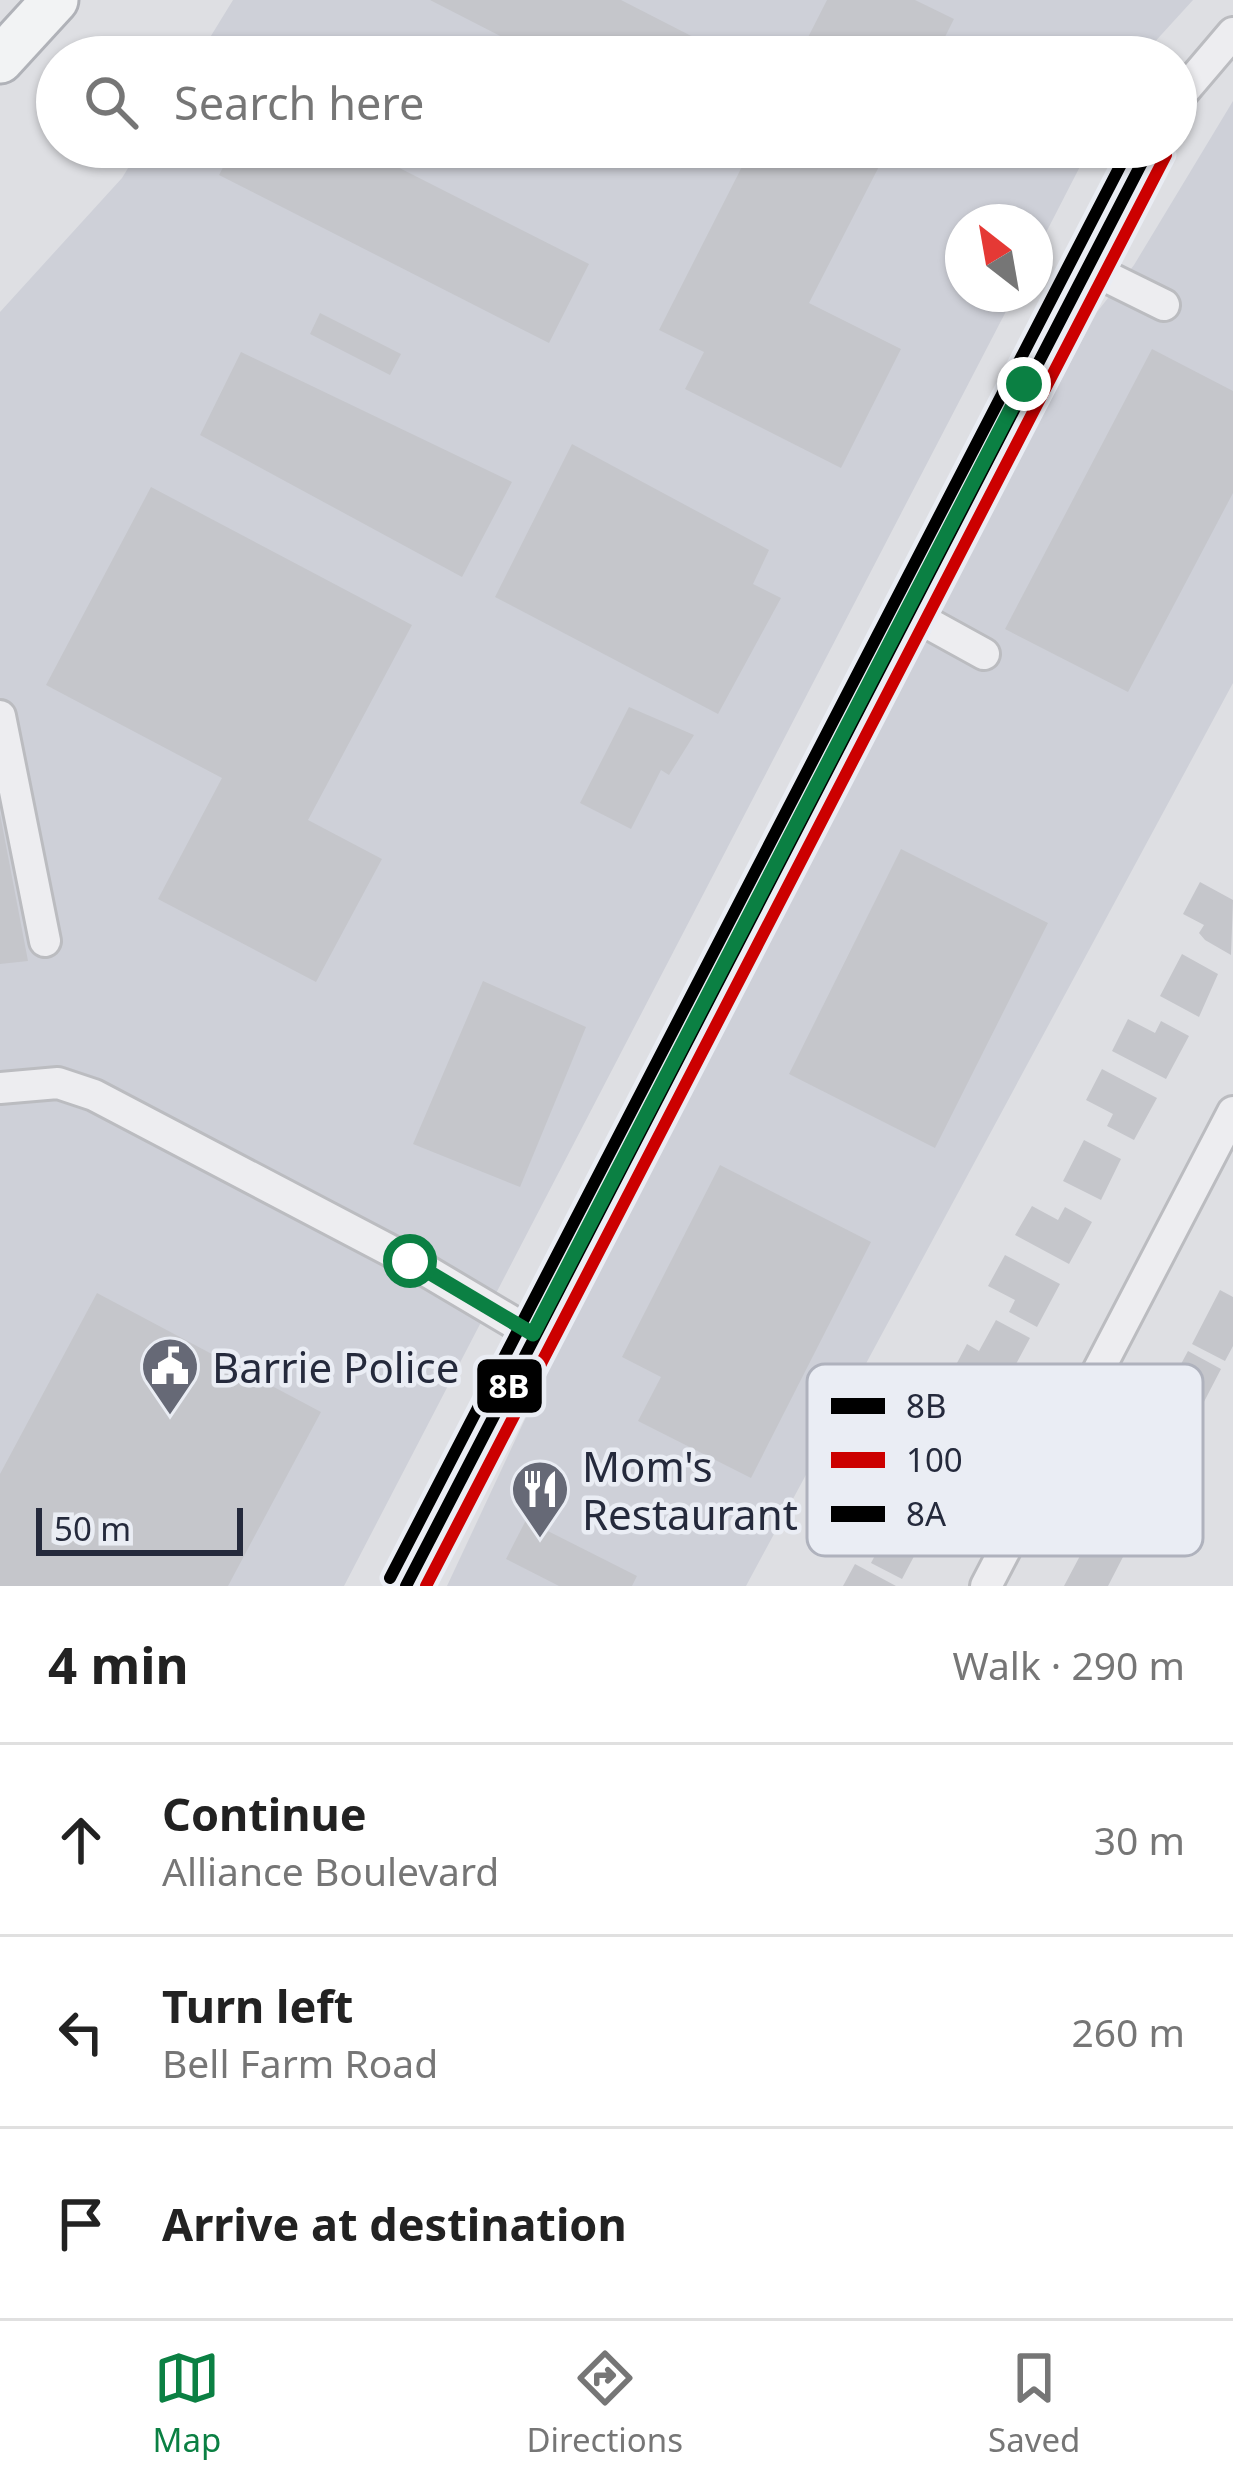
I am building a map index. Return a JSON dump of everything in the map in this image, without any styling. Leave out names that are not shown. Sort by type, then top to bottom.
[{"type":"highway","points":[[0,60],[55,0]]},
{"type":"street","points":[[1197,75],[1233,33]]},
{"type":"street","points":[[406,1586],[906,610],[1139,168]]},
{"type":"street","points":[[1085,266],[1164,305]]},
{"type":"street","points":[[906,610],[984,654]]},
{"type":"street","points":[[0,716],[44,941]]},
{"type":"street","points":[[0,1088],[58,1083],[94,1095],[410,1261],[533,1334]]},
{"type":"street","points":[[1102,1364],[1233,1112]]},
{"type":"street","points":[[986,1586],[1002,1556]]},
{"type":"shaded area","points":[[233,0],[1193,0],[1160,36],[211,36]]},
{"type":"shaded area","points":[[1233,101],[1233,683],[866,1364],[807,1364],[807,1473],[746,1586],[447,1586],[569,1325],[687,1102],[702,1060],[1097,312],[1134,265],[1193,168],[1197,168]]},
{"type":"shaded area","points":[[128,168],[1079,168],[1053,219],[1053,204],[945,204],[945,312],[1006,312],[344,1586],[0,1586],[0,312]]},
{"type":"building","points":[[430,0],[621,0],[691,36],[500,36]]},
{"type":"building","points":[[827,0],[915,0],[954,19],[946,36],[809,36]]},
{"type":"building","points":[[223,168],[399,168],[589,264],[549,343],[219,175]]},
{"type":"building","points":[[741,168],[878,168],[809,303],[901,349],[841,468],[685,389],[704,352],[659,330]]},
{"type":"building","points":[[320,313],[401,354],[390,375],[310,334]]},
{"type":"building","points":[[1152,349],[1233,391],[1233,493],[1128,692],[1005,629]]},
{"type":"building","points":[[241,352],[512,482],[462,577],[200,435]]},
{"type":"building","points":[[572,444],[769,550],[753,584],[781,598],[718,714],[495,597]]},
{"type":"building","points":[[151,487],[412,625],[308,820],[382,859],[316,982],[158,899],[222,778],[46,685]]},
{"type":"building","points":[[629,707],[694,735],[669,775],[661,770],[631,829],[580,803]]},
{"type":"building","points":[[0,814],[28,961],[0,964]]},
{"type":"building","points":[[901,849],[1048,923],[935,1148],[789,1074]]},
{"type":"building","points":[[1200,882],[1233,900],[1231,955],[1205,940],[1199,933],[1204,925],[1183,914]]},
{"type":"building","points":[[1182,954],[1218,974],[1199,1017],[1160,996]]},
{"type":"building","points":[[483,981],[586,1027],[520,1187],[413,1144]]},
{"type":"building","points":[[1128,1019],[1155,1033],[1161,1021],[1189,1036],[1166,1079],[1112,1051]]},
{"type":"building","points":[[1102,1069],[1157,1098],[1134,1140],[1107,1126],[1113,1114],[1086,1100]]},
{"type":"building","points":[[1084,1140],[1121,1159],[1101,1200],[1063,1181]]},
{"type":"building","points":[[720,1165],[871,1242],[751,1478],[638,1421],[661,1377],[622,1357]]},
{"type":"building","points":[[1032,1206],[1058,1220],[1065,1207],[1092,1222],[1069,1264],[1015,1235]]},
{"type":"building","points":[[1005,1255],[1060,1284],[1037,1327],[1009,1312],[1015,1300],[988,1286]]},
{"type":"building","points":[[1220,1290],[1233,1297],[1233,1346],[1225,1361],[1192,1344]]},
{"type":"building","points":[[97,1293],[321,1412],[228,1586],[0,1586],[0,1474]]},
{"type":"building","points":[[996,1320],[1030,1338],[1016,1364],[957,1363],[967,1344],[979,1351]]},
{"type":"building","points":[[1188,1351],[1221,1369],[1203,1404],[1203,1364],[1181,1364]]},
{"type":"building","name":"Mom's Restaurant","points":[[526,1520],[637,1576],[632,1586],[559,1586],[506,1559]]},
{"type":"building","points":[[875,1556],[914,1556],[902,1579],[871,1563]]},
{"type":"building","points":[[1080,1556],[1123,1556],[1108,1586],[1064,1586]]},
{"type":"building","points":[[855,1564],[896,1586],[843,1586]]},
{"type":"transit line","name":"8A","points":[[390,1578],[1119,168]]},
{"type":"transit line","name":"8B","points":[[406,1586],[1139,168]]},
{"type":"transit line","name":"100","points":[[426,1586],[1159,168]]},
{"type":"place","name":"Barrie Police","points":[[170,1417]]},
{"type":"place","name":"Mom's Restaurant","points":[[540,1540]]},
{"type":"route","points":[[410,1261],[533,1334],[1024,384]]}]
